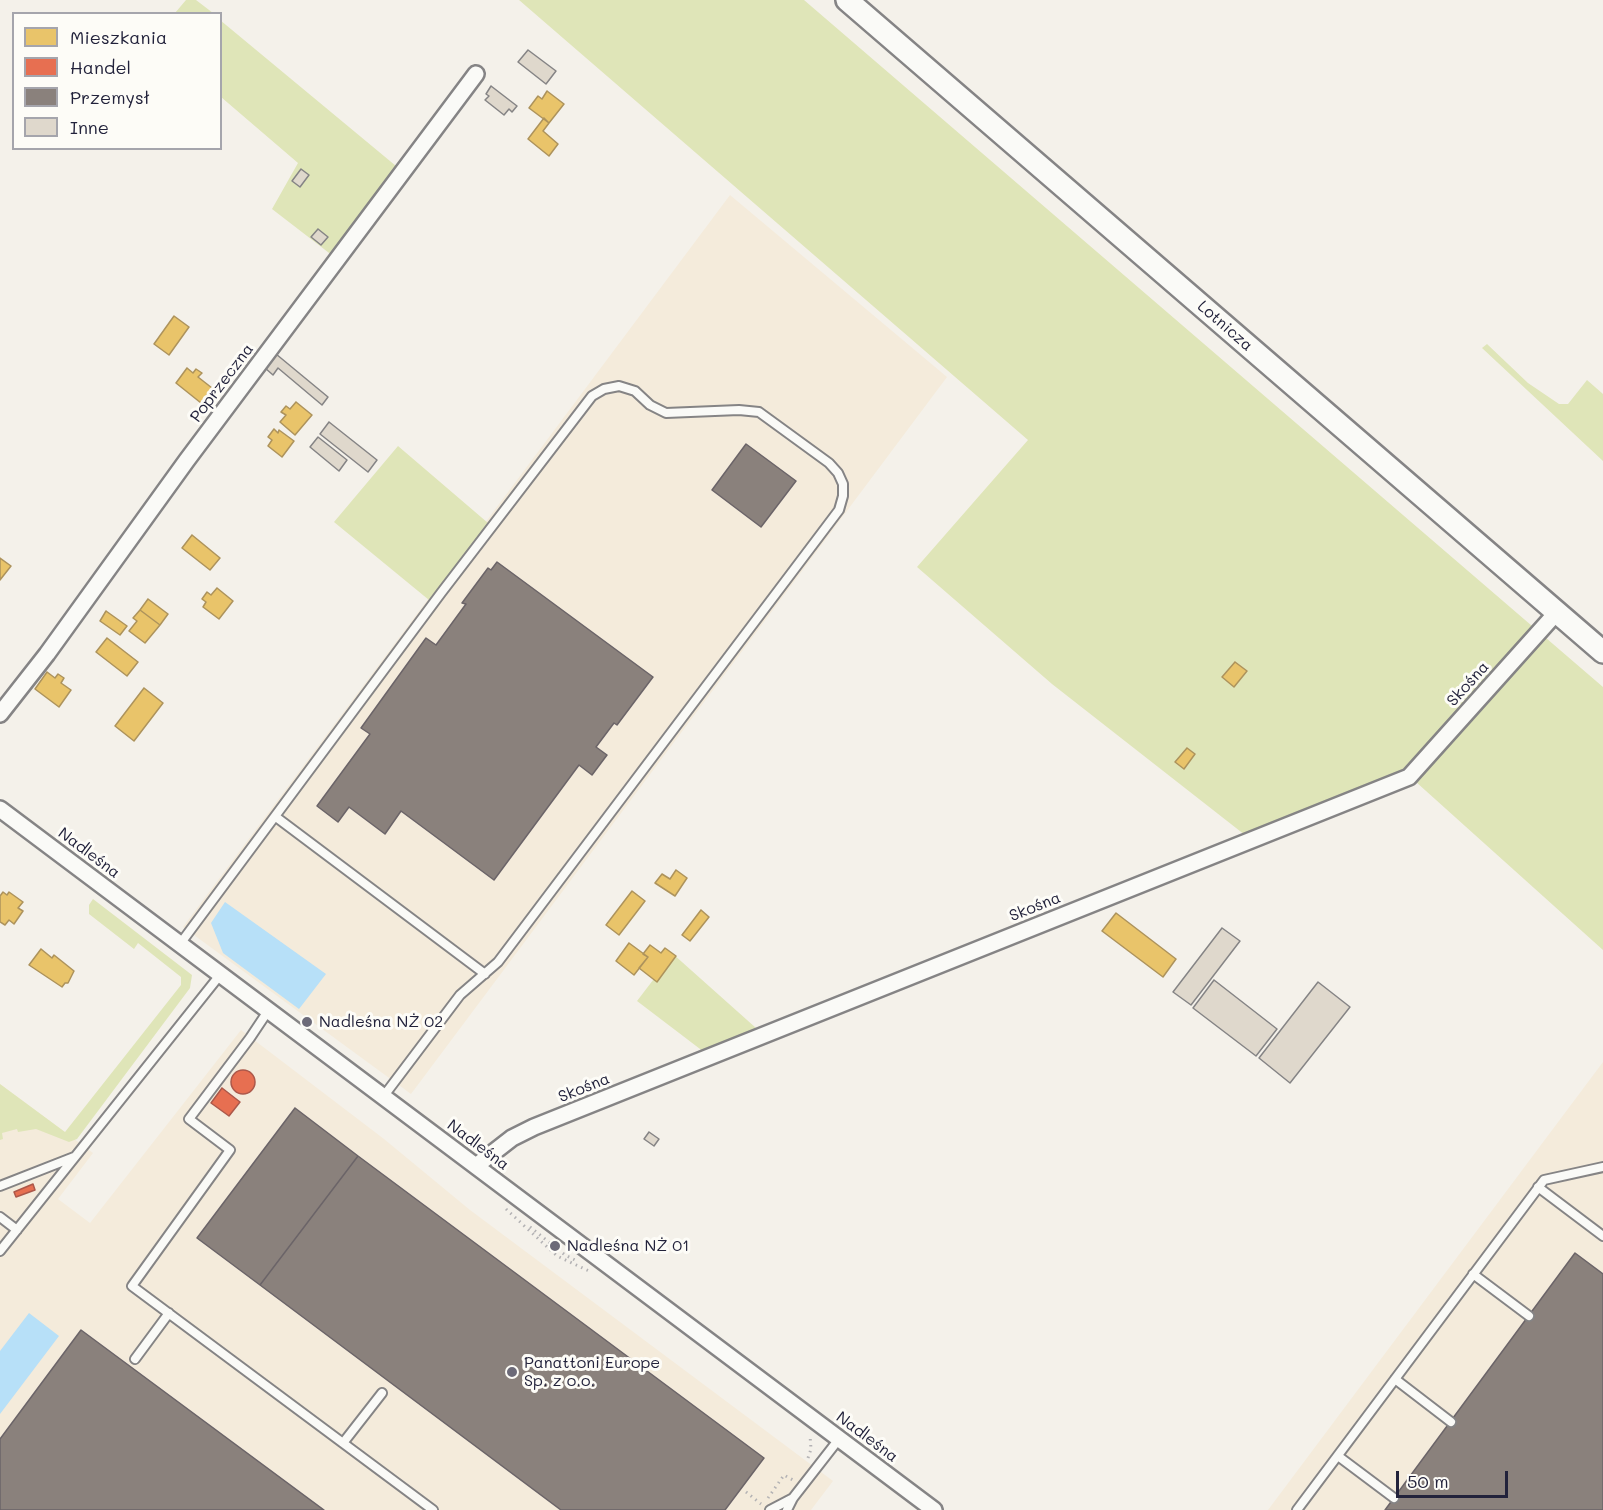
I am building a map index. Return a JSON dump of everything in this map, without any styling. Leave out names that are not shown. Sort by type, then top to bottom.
[{"type":"main road","name":"Lotnicza","points":[[847,0],[1603,652]]},
{"type":"street","name":"Poprzeczna","points":[[0,714],[47,654],[187,460],[476,75]]},
{"type":"street","name":"Skośna","points":[[476,1166],[512,1138],[534,1127],[1409,777],[1557,612]]},
{"type":"street","name":"Nadleśna","points":[[0,809],[934,1510]]},
{"type":"lane","points":[[180,944],[441,593],[592,396],[604,389],[618,386],[635,391],[650,405],[666,413],[739,410],[759,412],[829,463],[843,484],[843,496],[839,510],[498,962],[460,995],[383,1096]]},
{"type":"lane","points":[[276,817],[485,974]]},
{"type":"lane","points":[[0,1251],[220,975]]},
{"type":"lane","points":[[268,1011],[189,1119],[230,1150],[132,1286],[433,1510]]},
{"type":"lane","points":[[0,1186],[76,1156]]},
{"type":"lane","points":[[1297,1510],[1544,1180],[1603,1167]]},
{"type":"lane","points":[[1538,1187],[1603,1236]]},
{"type":"lane","points":[[0,1217],[17,1230]]},
{"type":"lane","points":[[1473,1274],[1529,1316]]},
{"type":"lane","points":[[135,1359],[169,1313]]},
{"type":"lane","points":[[1395,1379],[1450,1422]]},
{"type":"lane","points":[[343,1443],[382,1393]]},
{"type":"lane","points":[[787,1510],[793,1498],[839,1438]]},
{"type":"lane","points":[[1338,1456],[1394,1498]]},
{"type":"lane","points":[[766,1508],[793,1498]]},
{"type":"path","points":[[806,1463],[811,1449],[810,1434]]},
{"type":"path","points":[[759,1510],[766,1508],[784,1476],[792,1481],[797,1476]]},
{"type":"path","points":[[746,1492],[766,1508]]},
{"type":"shaded area","points":[[730,195],[947,377],[411,1094],[183,927]]},
{"type":"shaded area","points":[[241,1030],[384,1139],[470,1210],[833,1481],[811,1510],[0,1510],[0,1084],[93,1153],[58,1199],[90,1223]]},
{"type":"shaded area","points":[[1603,1062],[1603,1510],[1268,1510]]},
{"type":"green space","points":[[186,0],[196,0],[212,12],[176,12]]},
{"type":"green space","points":[[519,0],[804,0],[1603,687],[1603,950],[1406,773],[1245,835],[1052,684],[917,567],[1028,440]]},
{"type":"green space","points":[[222,22],[396,166],[364,215],[333,256],[272,209],[298,163],[222,98]]},
{"type":"green space","points":[[1487,344],[1528,383],[1559,404],[1568,404],[1587,380],[1603,394],[1603,461],[1482,348]]},
{"type":"green space","points":[[398,446],[488,523],[429,600],[334,522]]},
{"type":"green space","points":[[93,899],[192,975],[190,988],[77,1139],[69,1142],[36,1129],[18,1132],[17,1129],[2,1133],[3,1139],[0,1140],[0,1084],[65,1132],[181,985],[181,977],[138,943],[134,949],[89,914],[89,905]]},
{"type":"green space","points":[[673,954],[756,1028],[704,1052],[637,1001]]},
{"type":"water","points":[[225,902],[326,974],[299,1009],[223,953],[211,923]]},
{"type":"water","points":[[29,1313],[59,1336],[0,1414],[0,1351]]},
{"type":"building: Mieszkania","points":[[547,91],[564,104],[549,123],[529,108],[538,96],[542,99]]},
{"type":"building: Mieszkania","points":[[544,118],[549,123],[543,131],[558,144],[549,156],[528,139]]},
{"type":"building: Mieszkania","points":[[174,316],[189,327],[169,355],[154,344]]},
{"type":"building: Mieszkania","points":[[187,368],[193,373],[196,369],[202,373],[198,377],[212,388],[201,403],[176,383]]},
{"type":"building: Mieszkania","points":[[296,402],[312,415],[295,435],[280,422],[286,415],[281,412],[286,406],[290,409]]},
{"type":"building: Mieszkania","points":[[274,429],[294,441],[282,457],[268,446],[272,440],[268,437]]},
{"type":"building: Mieszkania","points":[[192,535],[220,558],[210,570],[182,548]]},
{"type":"building: Mieszkania","points":[[0,558],[11,566],[0,580]]},
{"type":"building: Mieszkania","points":[[217,588],[233,601],[219,619],[203,607],[206,602],[202,599],[207,592],[211,595]]},
{"type":"building: Mieszkania","points":[[148,599],[168,614],[160,625],[140,610]]},
{"type":"building: Mieszkania","points":[[140,610],[160,625],[145,643],[129,631],[137,621],[133,618]]},
{"type":"building: Mieszkania","points":[[106,611],[127,626],[120,635],[100,621]]},
{"type":"building: Mieszkania","points":[[107,638],[138,662],[127,676],[96,652]]},
{"type":"building: Mieszkania","points":[[1235,662],[1247,671],[1234,687],[1222,677]]},
{"type":"building: Mieszkania","points":[[47,672],[55,678],[58,674],[64,678],[61,683],[71,690],[59,707],[35,689]]},
{"type":"building: Mieszkania","points":[[144,688],[163,703],[134,741],[115,726]]},
{"type":"building: Mieszkania","points":[[1187,748],[1195,754],[1184,769],[1175,762]]},
{"type":"building: Mieszkania","points":[[676,870],[687,878],[675,896],[655,883],[662,874],[670,879]]},
{"type":"building: Mieszkania","points":[[632,891],[645,901],[619,935],[606,925]]},
{"type":"building: Mieszkania","points":[[3,892],[7,895],[9,892],[23,902],[18,908],[23,911],[14,924],[9,920],[5,925],[0,922],[0,896]]},
{"type":"building: Mieszkania","points":[[701,910],[709,917],[690,941],[682,935]]},
{"type":"building: Mieszkania","points":[[1116,913],[1176,959],[1163,977],[1102,931]]},
{"type":"building: Mieszkania","points":[[629,943],[648,957],[634,975],[616,961]]},
{"type":"building: Mieszkania","points":[[650,945],[661,953],[665,948],[676,956],[657,982],[639,968],[648,957],[643,954]]},
{"type":"building: Mieszkania","points":[[41,949],[52,958],[54,955],[74,971],[68,983],[62,987],[29,965]]},
{"type":"building: Handel","points":[[243,1070],[252,1073],[255,1082],[252,1091],[243,1094],[234,1091],[231,1082],[234,1073]]},
{"type":"building: Handel","points":[[222,1088],[240,1102],[229,1116],[211,1103]]},
{"type":"building: Handel","points":[[33,1184],[35,1190],[16,1197],[14,1192]]},
{"type":"building: Przemysł","points":[[746,444],[796,481],[761,527],[712,490]]},
{"type":"building: Przemysł","points":[[497,562],[653,677],[617,725],[614,723],[596,747],[607,755],[592,775],[579,765],[494,880],[401,811],[385,834],[349,807],[338,822],[317,806],[370,734],[361,728],[426,638],[436,645],[466,604],[462,603],[488,568],[491,570]]},
{"type":"building: Przemysł","points":[[295,1108],[358,1156],[260,1285],[197,1238]]},
{"type":"building: Przemysł","name":"Panattoni Europe Sp. z o.o.","points":[[358,1156],[764,1458],[725,1510],[561,1510],[260,1285]]},
{"type":"building: Przemysł","points":[[1575,1253],[1603,1274],[1603,1510],[1385,1510]]},
{"type":"building: Przemysł","points":[[81,1330],[324,1510],[0,1510],[0,1439]]},
{"type":"building: Inne","points":[[528,50],[556,71],[546,84],[518,62]]},
{"type":"building: Inne","points":[[491,86],[517,106],[512,112],[509,109],[504,115],[485,100],[489,96],[486,94]]},
{"type":"building: Inne","points":[[301,169],[309,175],[300,187],[292,181]]},
{"type":"building: Inne","points":[[318,229],[328,237],[321,245],[311,237]]},
{"type":"building: Inne","points":[[276,354],[328,397],[322,405],[278,368],[273,375],[265,368]]},
{"type":"building: Inne","points":[[329,422],[377,460],[368,472],[320,434]]},
{"type":"building: Inne","points":[[318,437],[347,460],[339,471],[310,447]]},
{"type":"building: Inne","points":[[1222,928],[1240,941],[1191,1005],[1173,992]]},
{"type":"building: Inne","points":[[1214,980],[1277,1029],[1256,1056],[1193,1008]]},
{"type":"building: Inne","points":[[1318,982],[1350,1007],[1290,1083],[1259,1058]]},
{"type":"building: Inne","points":[[649,1132],[659,1139],[654,1146],[644,1139]]},
{"type":"place","name":"Nadleśna NŻ 02","points":[[307,1022]]},
{"type":"place","name":"Nadleśna NŻ 01","points":[[555,1246]]},
{"type":"place","name":"Panattoni Europe Sp. z o.o.","points":[[512,1372]]}]
